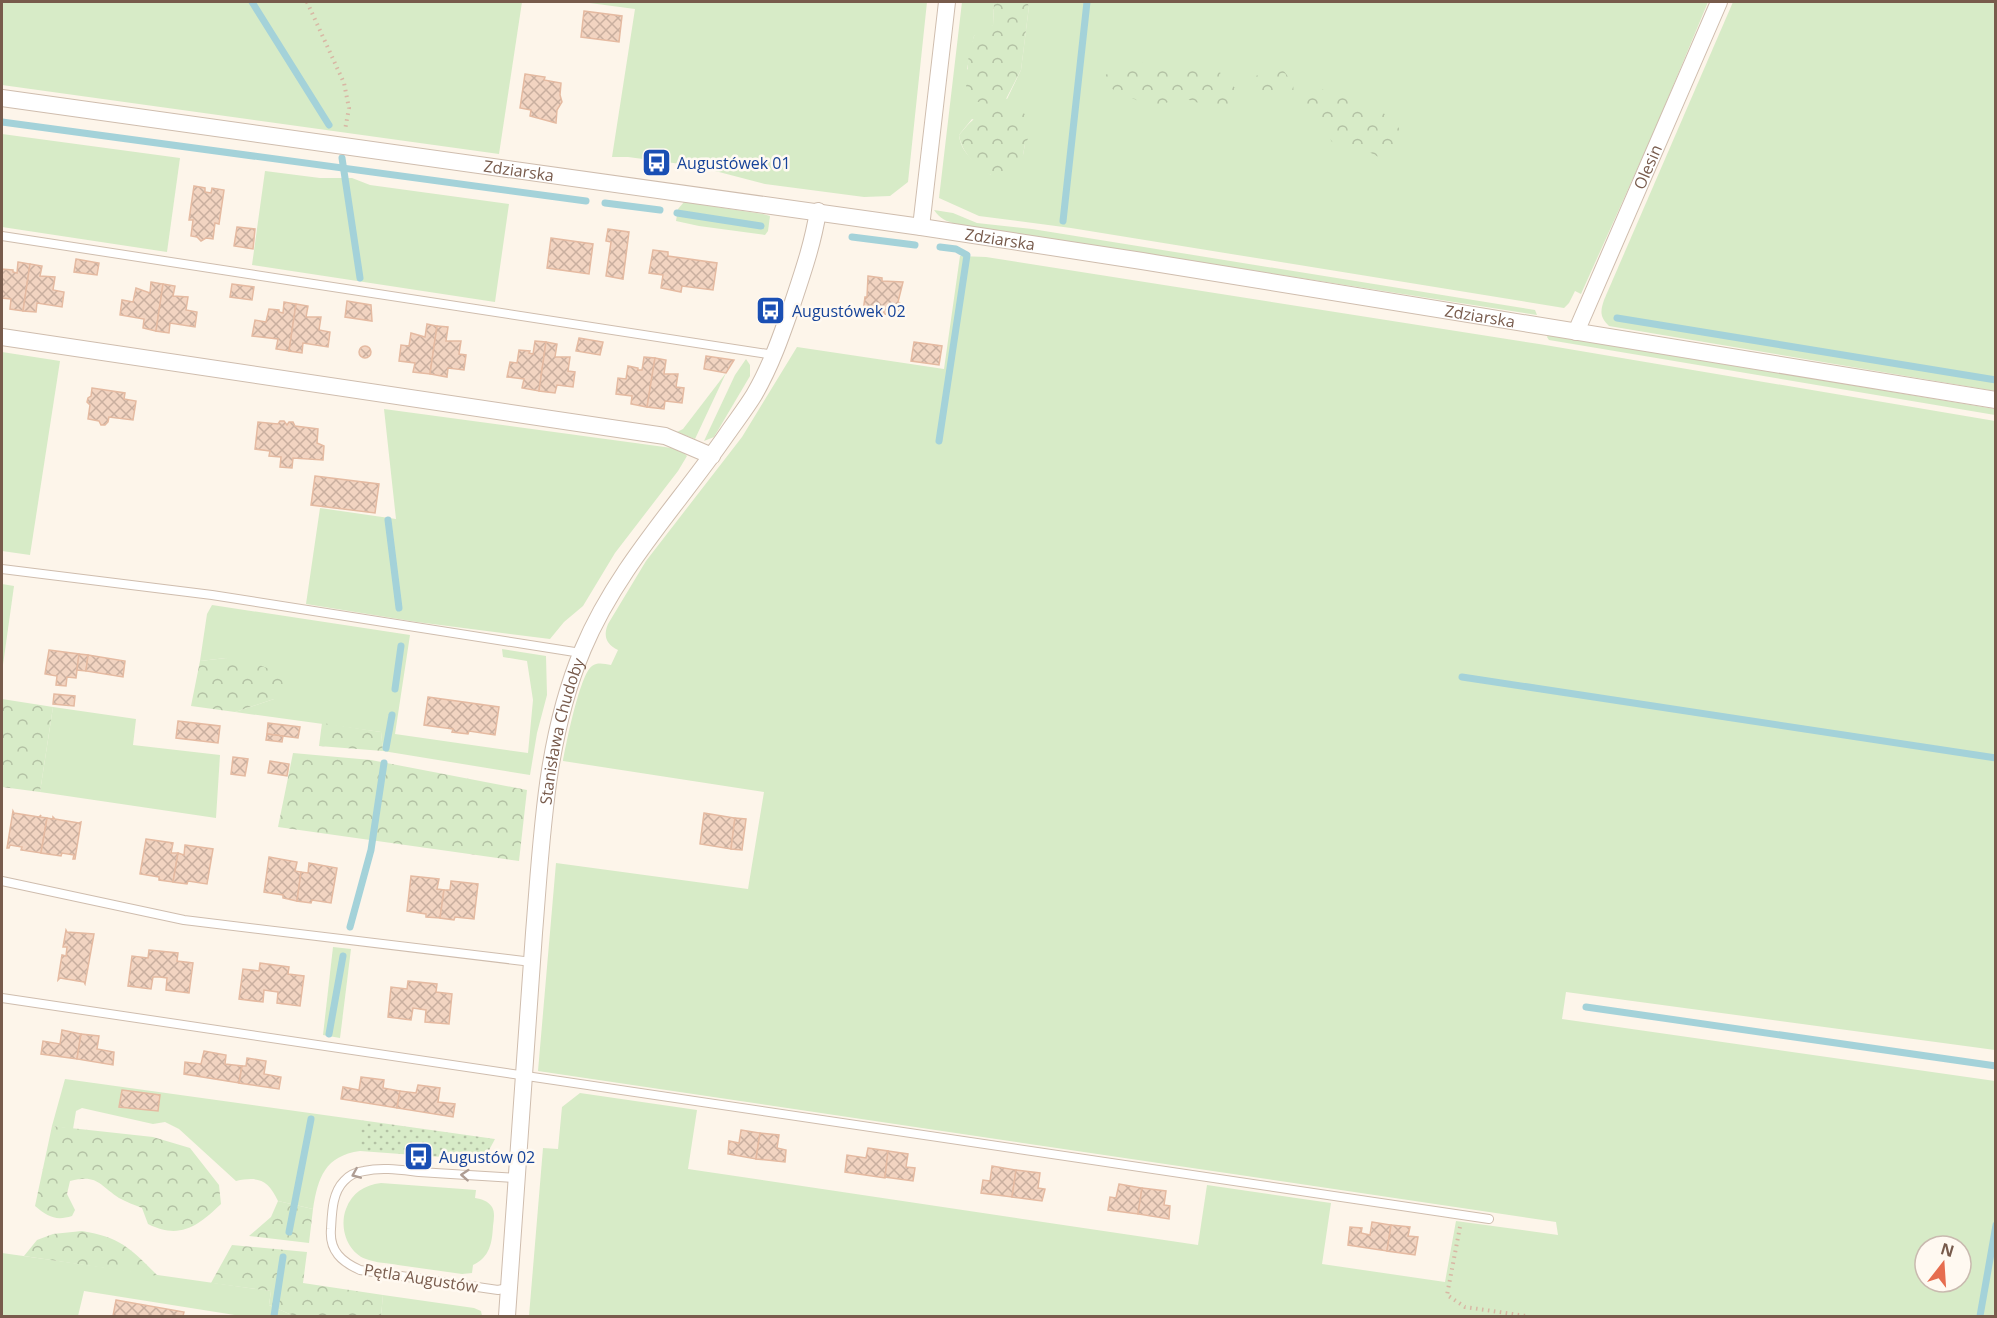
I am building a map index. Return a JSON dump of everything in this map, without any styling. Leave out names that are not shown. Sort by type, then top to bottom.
[{"type":"street","points":[[921,227],[947,2]]},
{"type":"street","name":"Olesin","points":[[1576,332],[1719,2]]},
{"type":"street","name":"Zdziarska","points":[[2,98],[818,211],[1995,400]]},
{"type":"street","name":"Stanisława Chudoby","points":[[507,1317],[522,1076],[532,962],[551,758],[562,711],[581,653],[597,616],[620,578],[754,396],[774,355],[810,249],[818,211]]},
{"type":"street","points":[[2,337],[665,436],[712,456]]},
{"type":"lane","points":[[2,237],[774,355]]},
{"type":"lane","points":[[2,569],[212,595],[581,653]]},
{"type":"lane","points":[[2,881],[184,920],[532,962]]},
{"type":"lane","points":[[2,998],[1489,1219]]},
{"type":"lane","name":"Pętla Augustów","points":[[509,1285],[507,1288],[498,1290],[360,1270],[337,1255],[330,1233],[333,1203],[339,1186],[357,1173],[387,1169],[516,1178]]},
{"type":"path","points":[[307,2],[344,83],[349,108],[342,145]]},
{"type":"path","points":[[1462,1215],[1447,1294],[1466,1307],[1526,1317]]},
{"type":"green space","points":[[2,2],[522,2],[499,154],[2,85]]},
{"type":"green space","points":[[582,2],[927,2],[908,182],[890,196],[864,197],[765,184],[696,166],[612,157],[635,9]]},
{"type":"green space","points":[[962,2],[994,2],[993,25],[974,36],[967,69],[1007,99],[1021,70],[1029,6],[1027,2],[1708,2],[1656,127],[1581,294],[1575,291],[1564,308],[1071,228],[979,216],[939,198]],"holes":[[[972,119],[1025,144],[1023,155],[991,175],[966,153],[959,135]]]},
{"type":"green space","points":[[994,2],[1027,2],[1029,6],[1021,70],[1006,99],[992,106],[972,100],[966,88],[969,52],[974,36],[983,27],[993,25]]},
{"type":"green space","points":[[1733,2],[1995,2],[1995,391],[1609,326],[1604,320],[1601,311],[1604,300]]},
{"type":"green space","points":[[1188,61],[1221,73],[1237,90],[1230,113],[1180,97],[1154,108],[1110,88],[1105,75],[1139,62],[1178,73]]},
{"type":"green space","points":[[1268,70],[1283,70],[1293,83],[1294,97],[1256,89],[1254,77]]},
{"type":"green space","points":[[1320,89],[1350,97],[1395,119],[1406,146],[1384,160],[1358,146],[1332,142],[1318,119],[1302,101]]},
{"type":"green space","points":[[1003,108],[1021,110],[1029,119],[1033,130],[1025,144],[1020,171],[1010,178],[991,175],[980,168],[966,153],[959,135],[978,117]]},
{"type":"green space","points":[[2,134],[180,158],[167,252],[2,227]]},
{"type":"green space","points":[[265,171],[320,178],[352,178],[370,185],[509,204],[495,302],[252,265]]},
{"type":"green space","points":[[684,202],[770,216],[768,231],[765,235],[676,221],[678,209]]},
{"type":"green space","points":[[934,210],[953,213],[977,223],[1032,229],[1535,310],[1537,315],[956,224],[939,216]]},
{"type":"green space","points":[[960,256],[986,257],[1539,344],[1995,421],[1995,1050],[1566,992],[1562,1019],[1995,1081],[1995,1316],[529,1316],[543,1148],[558,1149],[562,1107],[580,1093],[697,1110],[688,1169],[1198,1245],[1207,1185],[1331,1203],[1322,1264],[1445,1282],[1456,1221],[1558,1235],[1556,1222],[538,1071],[556,863],[748,889],[764,792],[563,761],[574,710],[587,672],[597,664],[611,665],[618,650],[607,639],[608,624],[646,561],[742,437],[797,347],[944,369]]},
{"type":"green space","points":[[1548,335],[1995,409],[1995,415],[1549,340]]},
{"type":"green space","points":[[2,352],[60,361],[30,555],[2,551]]},
{"type":"green space","points":[[746,359],[750,365],[750,376],[714,437],[704,441],[735,375]]},
{"type":"green space","points":[[726,373],[695,439],[677,432],[683,429]]},
{"type":"green space","points":[[384,409],[672,448],[687,456],[615,553],[583,606],[564,622],[550,639],[417,622],[306,604],[320,508],[396,519]]},
{"type":"green space","points":[[2,584],[14,586],[2,672]]},
{"type":"green space","points":[[212,605],[410,635],[395,734],[528,753],[533,700],[527,661],[503,657],[502,649],[546,656],[547,695],[537,733],[530,775],[383,751],[381,732],[235,712],[274,699],[226,658],[200,661],[207,614]]},
{"type":"green space","points":[[226,658],[269,669],[282,676],[283,686],[274,699],[235,712],[191,706],[200,661]]},
{"type":"green space","points":[[2,699],[53,707],[40,792],[2,787]]},
{"type":"green space","points":[[53,707],[136,719],[133,745],[220,755],[216,818],[40,792]]},
{"type":"green space","points":[[322,723],[381,732],[383,751],[319,746]]},
{"type":"green space","points":[[293,753],[371,760],[527,790],[519,861],[278,827]]},
{"type":"green space","points":[[333,947],[351,949],[340,1038],[323,1035]]},
{"type":"green space","points":[[65,1079],[360,1120],[360,1151],[339,1158],[325,1170],[313,1209],[278,1201],[270,1188],[262,1181],[251,1179],[236,1181],[179,1129],[165,1122],[153,1124],[82,1108],[76,1111],[73,1129],[52,1126]]},
{"type":"green space","points":[[360,1120],[495,1139],[488,1152],[469,1159],[360,1151]]},
{"type":"green space","points":[[52,1126],[153,1137],[190,1148],[219,1185],[221,1204],[196,1224],[179,1231],[170,1231],[148,1224],[142,1208],[119,1198],[98,1182],[79,1179],[70,1181],[67,1194],[75,1210],[72,1216],[57,1218],[48,1215],[35,1206]]},
{"type":"green space","points":[[381,1183],[476,1190],[475,1198],[485,1201],[492,1207],[494,1218],[492,1238],[487,1254],[473,1265],[472,1273],[462,1274],[378,1262],[359,1256],[349,1245],[344,1231],[346,1209],[359,1191]]},
{"type":"green space","points":[[278,1201],[313,1209],[309,1243],[249,1236],[271,1217]]},
{"type":"green space","points":[[82,1231],[107,1237],[125,1246],[158,1276],[24,1256],[37,1240],[53,1234]]},
{"type":"green space","points":[[232,1245],[307,1252],[303,1283],[383,1295],[381,1316],[294,1316],[269,1305],[271,1291],[211,1283]]},
{"type":"green space","points":[[2,1253],[271,1291],[269,1305],[294,1316],[241,1316],[84,1291],[78,1316],[2,1316]]},
{"type":"green space","points":[[383,1295],[474,1308],[481,1311],[482,1316],[381,1316]]},
{"type":"building","points":[[584,11],[622,16],[619,42],[581,37]]},
{"type":"building","points":[[525,74],[545,77],[544,80],[561,83],[562,102],[557,110],[556,123],[530,116],[531,110],[520,108]]},
{"type":"building","points":[[194,186],[205,188],[205,192],[211,193],[212,188],[224,190],[219,224],[215,223],[213,239],[206,238],[201,241],[191,236],[193,220],[189,220]]},
{"type":"building","points":[[237,227],[255,229],[253,249],[234,246]]},
{"type":"building","points":[[608,229],[629,232],[623,279],[606,276],[611,242],[606,241]]},
{"type":"building","points":[[551,238],[593,244],[589,274],[547,268]]},
{"type":"building","points":[[653,250],[668,252],[668,256],[717,263],[713,290],[682,286],[681,292],[661,288],[663,275],[649,273]]},
{"type":"building","points":[[76,259],[99,263],[97,275],[74,272]]},
{"type":"building","points":[[18,262],[30,264],[23,311],[10,309],[11,299],[2,298],[2,269],[13,270],[17,273]]},
{"type":"building","points":[[30,264],[42,266],[40,276],[55,277],[53,290],[64,292],[62,307],[37,303],[36,312],[23,311]]},
{"type":"building","points":[[868,276],[882,278],[882,281],[903,282],[898,302],[900,303],[898,317],[884,314],[884,312],[863,312],[865,297],[867,297]]},
{"type":"building","points":[[151,282],[163,284],[156,331],[143,328],[144,319],[120,315],[122,300],[133,302],[136,288],[150,293]]},
{"type":"building","points":[[163,284],[175,286],[173,296],[188,297],[186,310],[197,312],[195,327],[170,323],[169,333],[156,331]]},
{"type":"building","points":[[232,284],[254,287],[252,300],[230,297]]},
{"type":"building","points":[[347,301],[371,305],[372,321],[345,317]]},
{"type":"building","points":[[284,302],[296,304],[289,351],[276,349],[278,339],[252,336],[255,320],[266,322],[269,309],[283,313]]},
{"type":"building","points":[[296,304],[308,306],[306,317],[321,317],[319,330],[330,332],[328,347],[303,343],[302,353],[289,351]]},
{"type":"building","points":[[427,324],[437,326],[430,374],[413,372],[415,363],[399,361],[401,345],[409,346],[411,333],[425,337]]},
{"type":"building","points":[[437,326],[448,327],[446,341],[461,341],[459,354],[466,355],[464,370],[448,368],[447,377],[430,374]]},
{"type":"building","points":[[579,338],[603,342],[600,355],[576,351]]},
{"type":"building","points":[[535,341],[546,342],[539,391],[522,388],[524,379],[507,377],[510,362],[517,363],[519,350],[530,351],[529,353],[533,354]]},
{"type":"building","points":[[546,342],[557,344],[555,357],[570,357],[568,371],[575,372],[573,387],[557,385],[555,393],[539,391]]},
{"type":"building","points":[[914,342],[942,346],[939,365],[911,361]]},
{"type":"building","points":[[365,346],[371,352],[365,358],[359,352]]},
{"type":"building","points":[[706,356],[734,360],[726,373],[704,369]]},
{"type":"building","points":[[644,357],[655,358],[647,407],[631,404],[632,396],[616,394],[618,378],[626,379],[628,366],[642,370]]},
{"type":"building","points":[[655,358],[666,360],[664,374],[678,374],[676,387],[684,388],[682,403],[665,401],[664,409],[647,407]]},
{"type":"building","points":[[92,388],[125,393],[124,399],[136,401],[133,420],[109,417],[105,425],[101,425],[99,421],[88,419],[90,405],[87,402]]},
{"type":"building","points":[[284,421],[287,425],[293,422],[295,426],[318,429],[317,443],[324,446],[323,460],[293,458],[292,468],[280,467],[281,457],[269,456],[270,451],[255,449],[258,422],[278,424]]},
{"type":"building","points":[[315,476],[379,484],[375,513],[311,505]]},
{"type":"building","points":[[49,650],[79,654],[76,678],[67,677],[66,686],[56,685],[57,676],[45,674]]},
{"type":"building","points":[[79,654],[88,655],[86,671],[77,670]]},
{"type":"building","points":[[88,655],[125,661],[123,677],[86,671]]},
{"type":"building","points":[[54,694],[75,696],[74,706],[53,704]]},
{"type":"building","points":[[428,697],[499,707],[495,735],[469,731],[468,734],[452,732],[453,729],[424,725]]},
{"type":"building","points":[[178,721],[220,726],[218,743],[176,738]]},
{"type":"building","points":[[268,723],[300,727],[298,738],[267,734]]},
{"type":"building","points":[[267,734],[283,736],[282,742],[266,740]]},
{"type":"building","points":[[233,757],[248,759],[245,776],[231,774]]},
{"type":"building","points":[[270,761],[289,764],[287,776],[268,773]]},
{"type":"building","points":[[13,811],[47,818],[41,853],[21,850],[22,847],[10,845],[7,848]]},
{"type":"building","points":[[704,813],[735,818],[731,849],[700,844]]},
{"type":"building","points":[[53,817],[81,822],[75,859],[73,859],[74,855],[41,853],[47,818],[53,819]]},
{"type":"building","points":[[735,818],[746,819],[742,850],[731,849]]},
{"type":"building","points":[[146,839],[173,843],[171,853],[178,853],[173,882],[140,874]]},
{"type":"building","points":[[185,845],[213,849],[207,884],[188,881],[187,884],[173,882],[178,853],[184,855]]},
{"type":"building","points":[[269,857],[297,862],[295,871],[301,872],[297,901],[283,898],[283,895],[264,892]]},
{"type":"building","points":[[309,863],[337,868],[331,903],[312,900],[311,903],[297,901],[301,872],[308,873]]},
{"type":"building","points":[[411,876],[439,879],[437,889],[444,890],[440,918],[426,917],[426,914],[407,911]]},
{"type":"building","points":[[451,881],[478,884],[474,919],[440,918],[444,890],[450,890]]},
{"type":"building","points":[[66,930],[67,932],[94,934],[85,984],[60,978],[58,980],[62,955],[66,956],[67,947],[63,947]]},
{"type":"building","points":[[149,950],[178,953],[177,961],[193,963],[189,993],[166,990],[167,978],[160,977],[153,977],[151,989],[128,986],[132,956],[148,958]]},
{"type":"building","points":[[260,963],[289,967],[288,974],[304,976],[300,1006],[277,1003],[278,992],[264,990],[263,1002],[239,999],[243,969],[259,971]]},
{"type":"building","points":[[408,981],[437,984],[436,992],[452,994],[449,1024],[425,1022],[426,1010],[413,1008],[411,1020],[388,1017],[391,987],[407,989]]},
{"type":"building","points":[[62,1030],[81,1034],[77,1059],[41,1054],[43,1041],[60,1044]]},
{"type":"building","points":[[81,1034],[99,1036],[97,1049],[114,1052],[113,1065],[77,1059]]},
{"type":"building","points":[[204,1051],[226,1055],[225,1064],[242,1066],[239,1083],[184,1074],[185,1062],[201,1064]]},
{"type":"building","points":[[247,1058],[266,1061],[264,1074],[281,1077],[279,1089],[239,1083],[242,1066],[246,1066]]},
{"type":"building","points":[[361,1077],[384,1080],[383,1088],[400,1091],[397,1108],[341,1099],[343,1087],[359,1090]]},
{"type":"building","points":[[418,1085],[440,1088],[438,1102],[455,1104],[453,1117],[397,1108],[400,1091],[416,1093]]},
{"type":"building","points":[[122,1090],[160,1095],[158,1111],[119,1107]]},
{"type":"building","points":[[741,1130],[760,1133],[756,1159],[728,1154],[729,1141],[739,1143]]},
{"type":"building","points":[[760,1133],[779,1135],[777,1148],[786,1150],[785,1162],[756,1159]]},
{"type":"building","points":[[868,1148],[888,1151],[885,1178],[845,1172],[847,1155],[866,1158]]},
{"type":"building","points":[[888,1151],[908,1154],[906,1167],[915,1168],[913,1181],[885,1177]]},
{"type":"building","points":[[992,1166],[1016,1170],[1012,1197],[981,1193],[983,1180],[990,1181]]},
{"type":"building","points":[[1016,1170],[1040,1173],[1038,1188],[1045,1189],[1042,1201],[1012,1197]]},
{"type":"building","points":[[1119,1184],[1142,1188],[1138,1214],[1108,1210],[1110,1197],[1116,1198]]},
{"type":"building","points":[[1142,1188],[1166,1191],[1164,1205],[1170,1206],[1169,1219],[1138,1214]]},
{"type":"building","points":[[1372,1222],[1391,1225],[1387,1251],[1348,1245],[1350,1227],[1362,1228],[1361,1233],[1370,1235]]},
{"type":"building","points":[[1391,1225],[1410,1227],[1408,1236],[1418,1237],[1415,1255],[1387,1251]]},
{"type":"building","points":[[116,1300],[184,1312],[183,1316],[113,1316]]},
{"type":"waterway","points":[[252,2],[329,125]]},
{"type":"waterway","points":[[1063,221],[1087,2]]},
{"type":"waterway","points":[[2,122],[586,201]]},
{"type":"waterway","points":[[342,158],[360,278]]},
{"type":"waterway","points":[[605,203],[660,210]]},
{"type":"waterway","points":[[677,213],[761,226]]},
{"type":"waterway","points":[[852,237],[915,245]]},
{"type":"waterway","points":[[939,441],[967,255],[956,249],[940,247]]},
{"type":"waterway","points":[[1617,318],[1996,380]]},
{"type":"waterway","points":[[388,520],[399,608]]},
{"type":"waterway","points":[[395,689],[401,646]]},
{"type":"waterway","points":[[1462,677],[1996,758]]},
{"type":"waterway","points":[[386,748],[392,715]]},
{"type":"waterway","points":[[350,927],[371,850],[384,763]]},
{"type":"waterway","points":[[329,1034],[343,956]]},
{"type":"waterway","points":[[1586,1007],[1996,1066]]},
{"type":"waterway","points":[[289,1232],[311,1119]]},
{"type":"waterway","points":[[1980,1316],[1996,1225]]},
{"type":"waterway","points":[[274,1316],[283,1257]]},
{"type":"place","name":"Augustówek 01","points":[[656,163]]},
{"type":"place","name":"Augustówek 02","points":[[771,311]]},
{"type":"place","name":"Augustów 02","points":[[418,1157]]}]
